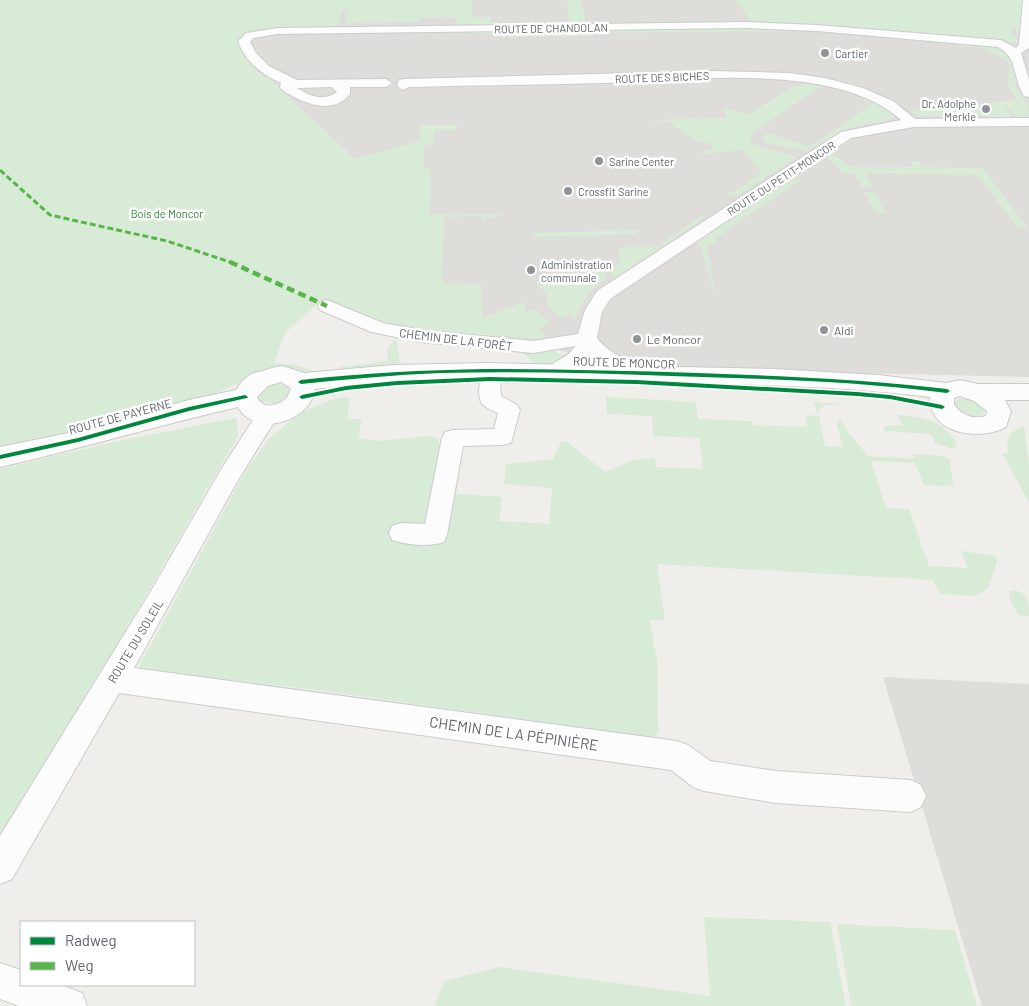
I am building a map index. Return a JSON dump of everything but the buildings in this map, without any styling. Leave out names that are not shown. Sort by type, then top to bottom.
[{"type":"main road","name":"ROUTE DE MONCOR","points":[[302,390],[444,371],[556,371],[874,382],[944,399]]},
{"type":"main road","points":[[268,376],[289,376],[302,390],[291,408],[268,414],[251,409],[245,397],[250,387],[268,376]]},
{"type":"main road","name":"ROUTE DE MONCOR","points":[[302,390],[490,379],[636,382],[944,399]]},
{"type":"main road","points":[[978,392],[990,399],[999,411],[999,418],[994,424],[986,427],[975,427],[956,420],[944,399],[960,388],[978,392],[1029,392]]},
{"type":"main road","name":"ROUTE DE PAYERNE","points":[[0,457],[78,440],[189,409],[245,397]]},
{"type":"main road","points":[[999,411],[1029,410]]},
{"type":"street","points":[[1028,2],[1024,45],[1020,50],[1024,58],[1024,85],[1029,93]]},
{"type":"street","name":"ROUTE DE CHANDOLAN","points":[[386,83],[335,84],[345,89],[344,94],[328,102],[317,102],[301,98],[282,84],[283,81],[270,74],[248,50],[244,44],[244,39],[250,35],[277,31],[746,25],[980,40],[1020,50]]},
{"type":"street","name":"ROUTE DES BICHES","points":[[403,86],[404,83],[706,76],[790,76],[834,84],[875,98],[889,104],[912,123]]},
{"type":"street","name":"ROUTE DU PETIT-MONCOR","points":[[556,371],[568,366],[579,356],[588,340],[593,310],[604,295],[846,135],[878,126],[912,123],[1029,122]]},
{"type":"street","name":"CHEMIN DE LA FORÊT","points":[[327,306],[378,328],[421,336],[533,348],[570,340],[588,340]]},
{"type":"street","points":[[588,340],[605,358],[630,373]]},
{"type":"street","points":[[401,533],[436,535],[453,438],[503,437],[510,410],[491,400],[490,379]]},
{"type":"street","name":"ROUTE DU SOLEIL","points":[[0,867],[113,679],[230,474],[268,414]]},
{"type":"street","name":"CHEMIN DE LA PÉPINIÈRE","points":[[113,679],[677,756],[704,776],[776,787],[910,796]]},
{"type":"street","points":[[0,981],[69,1006]]},
{"type":"shaded area","points":[[311,0],[1013,0],[1029,2],[1029,377],[722,370],[651,371],[341,301],[355,159],[285,95],[241,49],[236,39],[244,33]]},
{"type":"shaded area","points":[[883,677],[1029,684],[1029,1006],[982,1006]]},
{"type":"green space","name":"Bois de Moncor","points":[[0,0],[472,0],[472,17],[490,17],[491,23],[500,23],[500,25],[456,27],[456,17],[419,18],[419,22],[345,23],[348,10],[343,10],[336,29],[283,29],[287,20],[281,29],[247,33],[237,40],[241,49],[285,95],[355,159],[420,141],[419,125],[460,125],[454,130],[435,130],[434,145],[425,145],[423,168],[431,169],[429,215],[504,214],[482,221],[481,216],[444,217],[442,283],[481,284],[483,318],[524,302],[526,312],[536,309],[550,323],[539,329],[547,338],[546,340],[465,333],[465,336],[385,326],[328,302],[316,305],[285,333],[274,363],[295,365],[313,371],[340,370],[340,367],[388,361],[387,350],[396,337],[400,361],[395,367],[312,373],[293,368],[273,367],[258,371],[237,384],[206,397],[76,431],[0,448]]},
{"type":"green space","points":[[567,0],[581,0],[586,25],[569,23]]},
{"type":"green space","points":[[736,0],[1029,0],[1021,36],[1017,35],[1015,27],[1011,27],[1013,36],[1020,39],[1019,43],[928,35],[699,23],[706,21],[751,22]]},
{"type":"green space","points":[[759,28],[817,31],[590,33],[590,36],[503,37],[495,34],[467,34],[467,32]]},
{"type":"green space","points":[[858,34],[977,43],[1004,49],[1014,65],[1014,79],[1020,94],[1028,104],[1029,117],[1016,117],[1007,106],[1005,107],[1012,117],[927,117],[911,113],[913,110],[1017,100],[1007,84],[1010,66],[1008,61],[982,48]]},
{"type":"green space","points":[[806,81],[823,85],[751,134],[750,139],[755,145],[797,157],[737,196],[732,196],[727,192],[734,192],[762,172],[743,150],[700,154],[704,150],[713,150],[710,143],[695,141],[669,122],[644,120],[727,118],[722,106],[748,115]]},
{"type":"green space","points":[[865,98],[894,112],[894,117],[885,121],[849,129],[808,151],[766,143],[763,140],[763,137],[768,133],[809,147],[872,104],[862,99]]},
{"type":"green space","points":[[836,147],[837,149],[831,153],[852,167],[913,167],[911,161],[919,161],[922,167],[983,168],[1029,230],[1017,226],[977,175],[866,173],[872,187],[862,187],[854,173],[843,173],[827,156]]},
{"type":"green space","points":[[792,177],[801,180],[714,239],[718,241],[717,244],[706,244],[717,303],[700,244],[694,243]]},
{"type":"green space","points":[[864,192],[875,192],[886,214],[875,212]]},
{"type":"green space","points":[[703,215],[707,216],[663,246],[660,245]]},
{"type":"green space","points":[[640,230],[634,234],[534,237],[533,233]]},
{"type":"green space","points":[[627,244],[628,247],[662,247],[613,279],[610,268],[621,264],[618,250]]},
{"type":"green space","points":[[595,265],[605,269],[607,278],[587,296],[575,320],[569,315],[561,318],[545,304],[548,299],[546,294],[536,282],[541,279],[550,284]]},
{"type":"green space","points":[[553,349],[559,354],[571,356],[561,363],[535,364],[523,353]]},
{"type":"green space","points":[[275,383],[288,387],[290,390],[287,397],[274,404],[261,401],[258,395],[262,389]]},
{"type":"green space","points":[[349,397],[348,419],[362,419],[358,438],[381,441],[427,436],[438,438],[439,446],[461,461],[456,494],[502,497],[499,521],[549,524],[552,488],[504,484],[506,464],[553,459],[561,442],[566,441],[605,472],[633,460],[655,458],[656,467],[703,469],[699,438],[653,436],[652,416],[607,414],[606,397],[696,402],[698,419],[752,421],[753,425],[807,427],[805,415],[818,416],[814,402],[846,404],[825,405],[818,411],[825,446],[843,447],[837,424],[840,418],[847,431],[868,456],[915,459],[913,454],[943,456],[949,459],[954,486],[924,485],[915,463],[871,461],[886,508],[909,509],[929,566],[967,568],[961,551],[996,556],[997,562],[988,588],[975,596],[940,594],[933,580],[657,564],[665,620],[650,620],[657,661],[658,732],[653,738],[303,688],[137,670],[245,472],[268,440],[299,413],[334,399]]},
{"type":"green space","points":[[962,398],[971,399],[983,407],[984,413],[973,417],[962,412],[955,407],[955,401]]},
{"type":"green space","points":[[898,415],[924,419],[941,426],[948,431],[957,446],[953,449],[935,443],[931,434],[884,431],[884,426],[902,425]]},
{"type":"green space","points":[[236,418],[239,434],[118,644],[0,838],[0,469],[113,442]]},
{"type":"green space","points":[[1024,427],[1029,467],[1029,502],[1002,453],[1008,453],[1009,437],[1013,431]]},
{"type":"green space","points":[[1012,590],[1021,593],[1026,599],[1029,607],[1029,616],[1018,615],[1010,599],[1009,593]]},
{"type":"green space","points":[[704,917],[830,922],[846,1006],[435,1006],[444,981],[499,967],[710,996]]},
{"type":"green space","points":[[837,924],[955,930],[977,1006],[851,1006]]},
{"type":"marked path","points":[[0,170],[50,215],[167,241],[230,262],[327,306]]},
{"type":"cycle path","points":[[301,382],[393,373],[486,370],[809,379],[878,383],[947,391]]},
{"type":"cycle path","points":[[302,397],[346,388],[397,383],[490,379],[636,382],[857,394],[890,397],[942,407]]},
{"type":"cycle path","points":[[0,457],[78,440],[189,409],[245,397]]},
{"type":"place","name":"Cartier","points":[[825,53]]},
{"type":"place","name":"Dr. Adolphe Merkle","points":[[986,109]]},
{"type":"place","name":"Sarine Center","points":[[599,161]]},
{"type":"place","name":"Crossfit Sarine","points":[[568,191]]},
{"type":"place","name":"Administration communale","points":[[531,270]]},
{"type":"place","name":"Aldi","points":[[824,330]]},
{"type":"place","name":"Le Moncor","points":[[637,339]]}]
